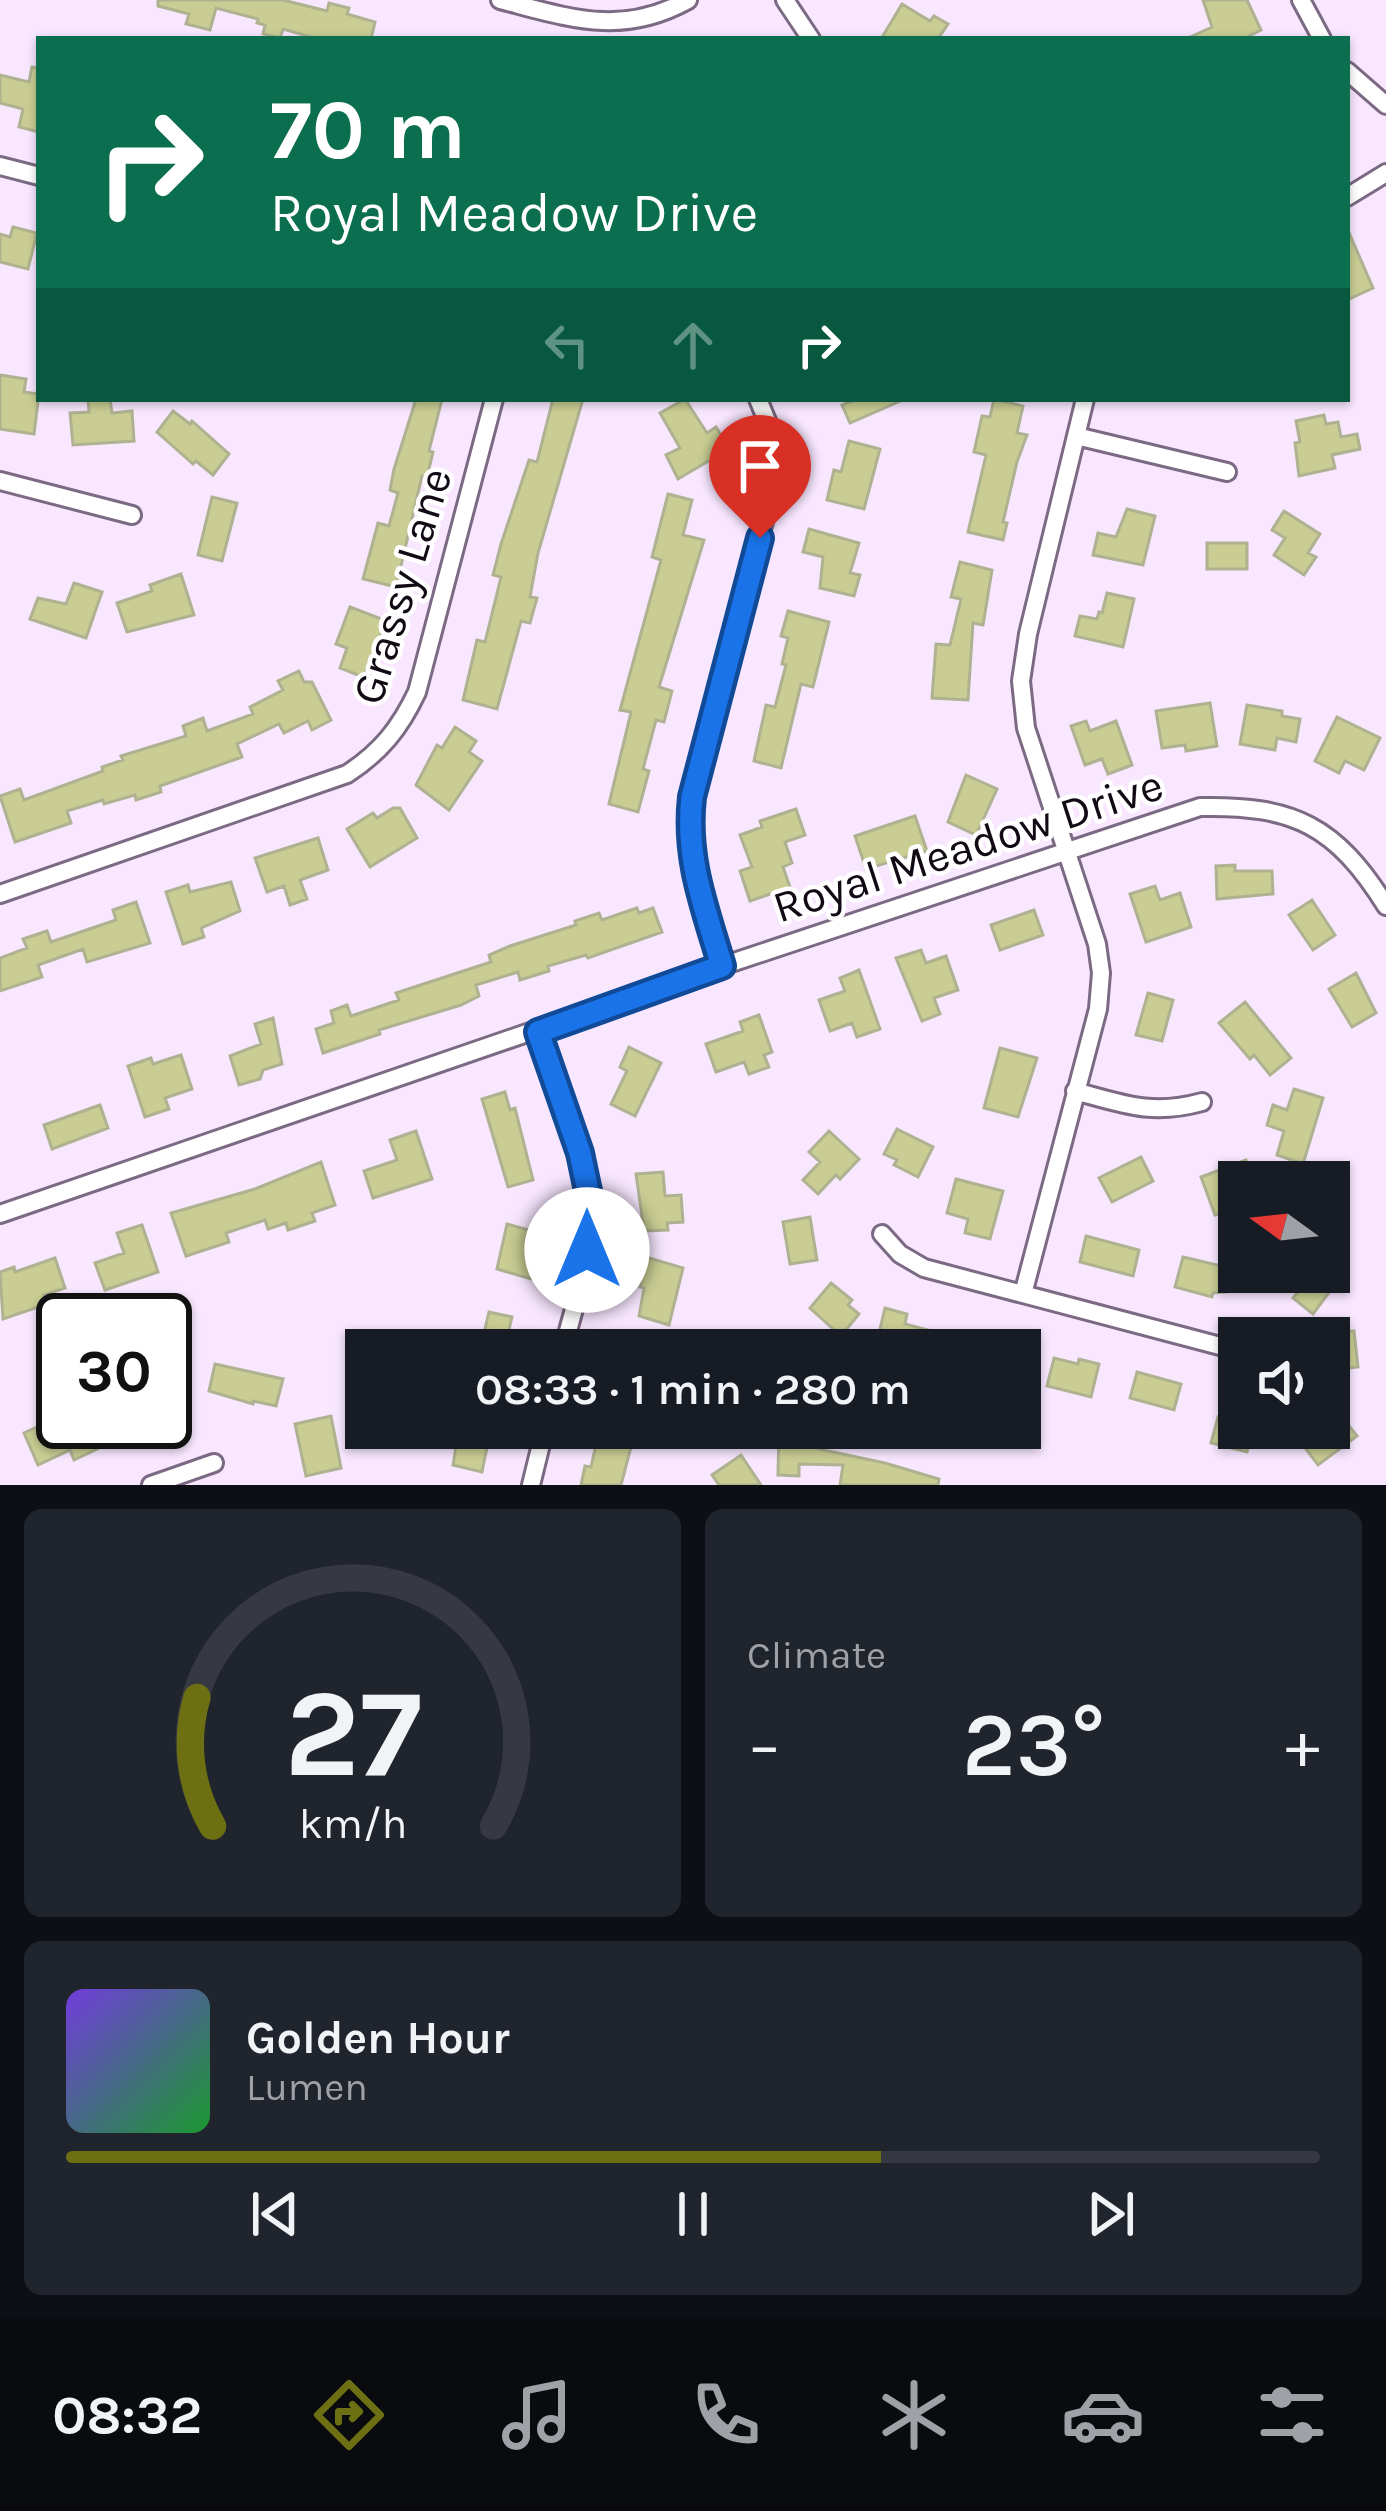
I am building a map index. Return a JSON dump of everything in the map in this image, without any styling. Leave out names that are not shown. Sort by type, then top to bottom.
[{"type":"street","points":[[500,0],[608,24],[648,19],[688,0]]},
{"type":"street","points":[[785,0],[809,36]]},
{"type":"street","points":[[1301,0],[1320,36]]},
{"type":"street","points":[[1350,74],[1386,105]]},
{"type":"street","points":[[0,166],[36,175]]},
{"type":"street","points":[[1350,195],[1386,173]]},
{"type":"street","name":"Grassy Lane","points":[[0,894],[347,774],[389,741],[417,692],[493,402]]},
{"type":"street","points":[[722,966],[694,876],[689,827],[692,797],[776,476],[774,438],[759,402]]},
{"type":"street","points":[[1023,1294],[1098,1009],[1101,973],[1097,944],[1026,728],[1022,681],[1028,634],[1083,402]]},
{"type":"street","points":[[1076,436],[1227,472]]},
{"type":"street","points":[[0,481],[132,514]]},
{"type":"street","name":"Royal Meadow Drive","points":[[0,1214],[1201,807],[1248,806],[1292,817],[1333,839],[1360,864],[1386,906]]},
{"type":"street","points":[[538,1032],[580,1153],[588,1191],[587,1250],[568,1329]]},
{"type":"street","points":[[1075,1091],[1142,1109],[1171,1110],[1202,1102]]},
{"type":"street","points":[[882,1234],[900,1254],[924,1268],[1218,1345]]},
{"type":"street","points":[[531,1485],[540,1449]]},
{"type":"street","points":[[151,1485],[214,1463]]},
{"type":"building","points":[[158,0],[283,0],[327,11],[329,3],[375,22],[372,36],[308,36],[283,29],[281,36],[272,36],[263,34],[265,25],[257,23],[258,19],[216,8],[210,30],[186,24],[189,14],[158,6]]},
{"type":"building","points":[[1203,0],[1247,0],[1261,30],[1249,36],[1192,36],[1212,27]]},
{"type":"building","points":[[902,4],[930,21],[934,16],[948,24],[940,36],[883,36]]},
{"type":"building","points":[[32,67],[36,68],[36,131],[19,127],[23,109],[0,103],[0,75],[29,82]]},
{"type":"building","points":[[13,227],[36,233],[28,269],[0,262],[0,234],[10,237]]},
{"type":"building","points":[[1350,235],[1373,288],[1350,299]]},
{"type":"building","points":[[0,375],[26,379],[24,392],[36,394],[38,402],[34,434],[0,429]]},
{"type":"building","points":[[88,402],[110,402],[112,413],[132,411],[134,441],[73,445],[70,413],[89,412]]},
{"type":"building","points":[[415,402],[441,402],[427,477],[422,476],[396,587],[363,579],[378,523],[389,526],[398,493],[390,490]]},
{"type":"building","points":[[552,402],[582,402],[538,553],[530,597],[537,598],[530,623],[521,621],[497,709],[463,700],[477,640],[485,642],[501,577],[493,575],[501,544],[529,460],[537,462]]},
{"type":"building","points":[[687,402],[707,433],[716,427],[729,449],[678,479],[666,455],[680,448],[660,413]]},
{"type":"building","points":[[850,402],[898,402],[850,423],[842,405]]},
{"type":"building","points":[[993,402],[1023,406],[1017,433],[1027,435],[1003,522],[1007,523],[1003,540],[968,532],[986,455],[974,452],[982,416],[990,417]]},
{"type":"building","points":[[173,411],[192,421],[229,454],[213,475],[157,432]]},
{"type":"building","points":[[1324,415],[1326,424],[1338,422],[1341,437],[1357,434],[1360,449],[1332,455],[1335,468],[1299,476],[1296,421]]},
{"type":"building","points":[[849,441],[880,449],[864,509],[827,500],[834,470],[841,472]]},
{"type":"building","points":[[668,494],[692,500],[683,535],[704,540],[659,687],[672,691],[664,722],[656,720],[638,812],[609,804],[631,712],[620,710],[661,560],[652,557]]},
{"type":"building","points":[[212,497],[237,503],[222,561],[198,555]]},
{"type":"building","points":[[1127,509],[1155,516],[1143,565],[1093,555],[1098,533],[1116,537]]},
{"type":"building","points":[[1284,511],[1320,534],[1308,553],[1316,557],[1304,575],[1274,555],[1285,538],[1272,530]]},
{"type":"building","points":[[809,529],[859,543],[850,573],[860,575],[854,596],[820,588],[823,557],[803,552]]},
{"type":"building","points":[[1207,543],[1247,543],[1247,569],[1207,569]]},
{"type":"building","points":[[960,562],[992,570],[983,625],[973,623],[968,700],[932,698],[936,644],[950,645],[961,599],[951,597]]},
{"type":"building","points":[[181,574],[194,615],[127,632],[117,603]]},
{"type":"building","points":[[74,583],[102,592],[86,638],[30,619],[38,598],[66,604]]},
{"type":"building","points":[[1107,593],[1134,599],[1123,647],[1075,636],[1080,616],[1097,619],[1102,613]]},
{"type":"building","points":[[350,607],[387,621],[363,677],[340,668],[347,648],[336,644]]},
{"type":"building","points":[[788,611],[829,622],[813,687],[801,684],[781,768],[754,761],[766,705],[775,707],[786,665],[782,664],[788,638],[781,636]]},
{"type":"building","points":[[299,671],[304,682],[312,682],[331,720],[312,730],[308,721],[284,733],[279,724],[237,744],[242,757],[160,786],[161,792],[136,800],[135,795],[104,804],[103,800],[67,811],[71,823],[15,842],[0,796],[20,789],[24,800],[103,771],[102,767],[123,760],[121,756],[186,736],[183,726],[203,718],[207,731],[253,714],[250,707],[283,690],[278,681]]},
{"type":"building","points":[[1210,703],[1217,746],[1186,751],[1185,745],[1162,748],[1156,711]]},
{"type":"building","points":[[1247,705],[1300,719],[1296,742],[1277,738],[1275,750],[1240,744]]},
{"type":"building","points":[[1337,717],[1380,738],[1364,770],[1345,761],[1339,773],[1315,761]]},
{"type":"building","points":[[1086,721],[1090,731],[1116,721],[1132,765],[1108,774],[1102,759],[1085,765],[1071,726]]},
{"type":"building","points":[[455,727],[476,741],[469,752],[482,761],[449,810],[416,785],[437,745],[442,748]]},
{"type":"building","points":[[966,775],[997,789],[976,835],[948,822]]},
{"type":"building","points":[[400,808],[417,838],[370,867],[347,829],[373,813],[377,818]]},
{"type":"building","points":[[796,809],[805,835],[785,842],[792,863],[783,867],[790,887],[750,901],[740,871],[752,867],[740,835],[762,827],[760,821]]},
{"type":"building","points":[[915,816],[927,851],[866,869],[855,836]]},
{"type":"building","points":[[318,838],[328,870],[300,880],[307,899],[290,905],[284,886],[267,892],[255,858]]},
{"type":"building","points":[[1235,865],[1235,871],[1272,871],[1273,894],[1217,899],[1216,866]]},
{"type":"building","points":[[231,882],[240,911],[201,928],[204,937],[183,944],[166,892],[188,885],[190,892]]},
{"type":"building","points":[[1155,886],[1160,900],[1180,893],[1191,927],[1146,942],[1130,894]]},
{"type":"building","points":[[1312,900],[1335,935],[1313,950],[1289,915]]},
{"type":"building","points":[[136,902],[150,943],[87,962],[83,949],[38,965],[42,977],[0,991],[0,958],[27,948],[23,939],[47,931],[51,942],[116,920],[113,910]]},
{"type":"building","points":[[637,908],[639,913],[653,908],[662,932],[588,958],[548,966],[549,971],[520,980],[518,972],[476,985],[479,996],[461,1005],[323,1053],[316,1029],[334,1023],[331,1011],[347,1005],[351,1016],[399,1000],[396,993],[491,962],[489,955],[510,946],[599,913],[602,920]]},
{"type":"building","points":[[1034,910],[1043,935],[1000,950],[991,925]]},
{"type":"building","points":[[921,950],[926,963],[946,956],[958,990],[934,998],[940,1014],[922,1021],[896,958]]},
{"type":"building","points":[[859,970],[880,1029],[857,1037],[852,1023],[830,1031],[819,1000],[845,991],[840,978]]},
{"type":"building","points":[[1356,973],[1376,1013],[1352,1027],[1329,989]]},
{"type":"building","points":[[1148,993],[1173,1000],[1162,1041],[1136,1035]]},
{"type":"building","points":[[1245,1002],[1291,1058],[1270,1075],[1219,1023]]},
{"type":"building","points":[[759,1015],[772,1052],[764,1055],[769,1067],[749,1074],[744,1062],[716,1072],[706,1044],[743,1031],[740,1022]]},
{"type":"building","points":[[273,1018],[282,1064],[263,1070],[260,1079],[239,1085],[230,1056],[261,1044],[255,1024]]},
{"type":"building","points":[[629,1047],[661,1063],[635,1116],[611,1104],[627,1071],[620,1067]]},
{"type":"building","points":[[1000,1048],[1037,1058],[1018,1117],[984,1108]]},
{"type":"building","points":[[181,1055],[192,1089],[165,1098],[169,1109],[145,1117],[128,1066]]},
{"type":"building","points":[[1294,1089],[1323,1098],[1304,1161],[1277,1155],[1284,1131],[1267,1125],[1273,1105],[1287,1110]]},
{"type":"building","points":[[505,1092],[510,1110],[515,1108],[533,1180],[508,1187],[482,1099]]},
{"type":"building","points":[[100,1105],[108,1128],[52,1149],[44,1125]]},
{"type":"building","points":[[897,1129],[933,1147],[918,1177],[884,1154]]},
{"type":"building","points":[[416,1131],[432,1179],[373,1198],[364,1171],[397,1160],[390,1140]]},
{"type":"building","points":[[829,1131],[859,1159],[818,1194],[803,1180],[820,1162],[809,1152]]},
{"type":"building","points":[[1141,1157],[1153,1181],[1112,1202],[1099,1178]]},
{"type":"building","points":[[321,1162],[335,1205],[312,1213],[315,1221],[288,1230],[286,1223],[268,1229],[265,1220],[226,1233],[229,1242],[186,1256],[171,1213],[255,1189]]},
{"type":"building","points":[[1218,1171],[1218,1214],[1215,1215],[1201,1177]]},
{"type":"building","points":[[663,1172],[665,1196],[681,1195],[683,1222],[667,1223],[668,1230],[644,1231],[636,1174]]},
{"type":"building","points":[[956,1179],[1003,1191],[990,1239],[965,1233],[968,1219],[947,1213]]},
{"type":"building","points":[[810,1217],[817,1260],[790,1264],[783,1222]]},
{"type":"building","points":[[507,1224],[536,1232],[532,1245],[540,1247],[531,1279],[497,1269]]},
{"type":"building","points":[[142,1225],[158,1272],[105,1290],[95,1263],[124,1253],[117,1233]]},
{"type":"building","points":[[1086,1236],[1139,1250],[1133,1276],[1080,1262]]},
{"type":"building","points":[[636,1254],[683,1268],[669,1325],[639,1316],[644,1288],[641,1281],[629,1278]]},
{"type":"building","points":[[1183,1257],[1218,1265],[1218,1293],[1212,1297],[1175,1287]]},
{"type":"building","points":[[55,1258],[65,1288],[36,1293],[36,1308],[3,1319],[0,1272],[14,1267],[15,1272]]},
{"type":"building","points":[[831,1283],[852,1300],[848,1305],[859,1314],[847,1329],[833,1329],[810,1308]]},
{"type":"building","points":[[1297,1293],[1329,1293],[1313,1314],[1293,1298]]},
{"type":"building","points":[[885,1308],[907,1314],[905,1324],[924,1329],[880,1329]]},
{"type":"building","points":[[489,1312],[512,1317],[509,1329],[485,1329]]},
{"type":"building","points":[[1350,1331],[1354,1331],[1358,1367],[1350,1368]]},
{"type":"building","points":[[1054,1358],[1099,1364],[1091,1397],[1047,1386]]},
{"type":"building","points":[[215,1364],[283,1379],[276,1406],[209,1391]]},
{"type":"building","points":[[1137,1372],[1181,1384],[1174,1410],[1130,1398]]},
{"type":"building","points":[[331,1416],[341,1468],[306,1476],[295,1424]]},
{"type":"building","points":[[1218,1417],[1218,1445],[1211,1443]]},
{"type":"building","points":[[36,1427],[36,1449],[97,1449],[74,1460],[70,1450],[38,1465],[24,1433]]},
{"type":"building","points":[[456,1449],[487,1449],[482,1472],[453,1465]]},
{"type":"building","points":[[595,1449],[630,1449],[621,1485],[581,1485],[585,1466],[591,1467]]},
{"type":"building","points":[[779,1449],[819,1449],[939,1479],[938,1485],[840,1485],[843,1465],[799,1464],[799,1476],[778,1475]]},
{"type":"building","points":[[1306,1449],[1340,1449],[1318,1465]]},
{"type":"building","points":[[741,1455],[761,1485],[719,1485],[712,1475]]},
{"type":"route","points":[[587,1250],[588,1191],[580,1153],[538,1032],[722,966],[694,876],[689,827],[692,797],[760,538]]}]
